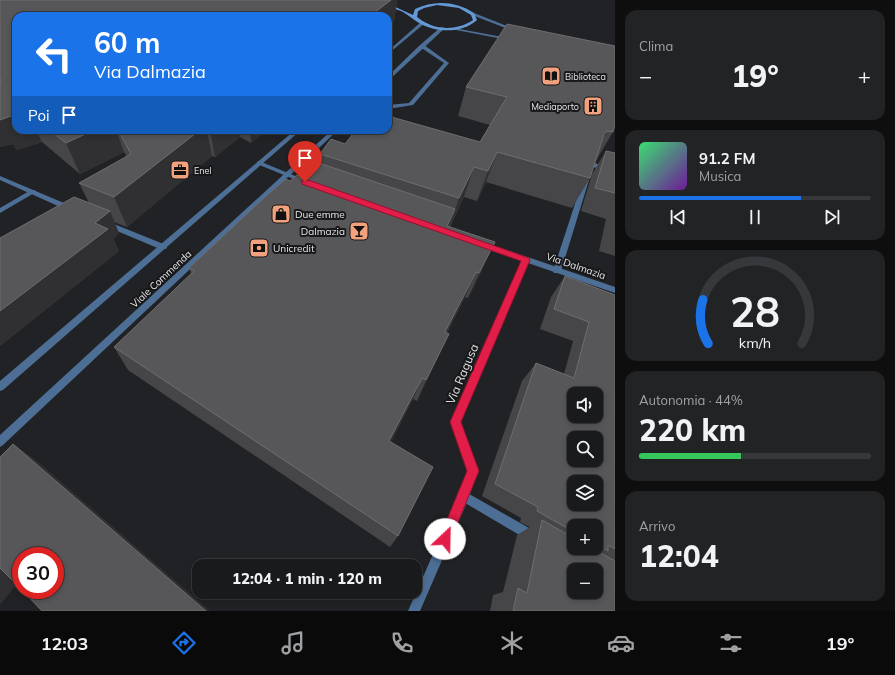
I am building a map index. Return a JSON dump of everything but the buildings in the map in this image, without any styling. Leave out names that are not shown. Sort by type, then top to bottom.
[{"type":"main road","points":[[377,0],[415,17],[423,23],[443,28],[469,26],[474,20],[473,14],[469,10],[456,5],[440,4],[424,0]]},
{"type":"main road","points":[[415,17],[416,10],[420,7],[440,4]]},
{"type":"street","points":[[473,14],[520,32]]},
{"type":"street","points":[[392,50],[423,23]]},
{"type":"street","points":[[392,75],[443,28]]},
{"type":"street","points":[[456,28],[512,40]]},
{"type":"street","points":[[392,106],[412,104],[447,63],[422,46]]},
{"type":"street","points":[[0,387],[293,134]]},
{"type":"street","name":"Viale Commenda","points":[[0,442],[331,134]]},
{"type":"street","points":[[259,163],[312,185]]},
{"type":"street","points":[[557,270],[591,164],[615,171]]},
{"type":"street","points":[[0,178],[32,192],[70,212]]},
{"type":"street","points":[[0,211],[32,192]]},
{"type":"street","points":[[101,221],[162,247]]},
{"type":"street","name":"Via Dalmazia","points":[[474,242],[615,290]]},
{"type":"street","name":"Via Ragusa","points":[[414,611],[464,496],[473,471],[456,422],[526,260]]},
{"type":"street","points":[[464,496],[544,543]]},
{"type":"place","name":"Biblioteca","points":[[551,76]]},
{"type":"place","name":"Mediaporto","points":[[593,106]]},
{"type":"place","name":"Enel","points":[[180,170]]},
{"type":"place","name":"Due emme","points":[[281,214]]},
{"type":"place","name":"Dalmazia","points":[[359,231]]},
{"type":"place","name":"Unicredit","points":[[259,248]]},
{"type":"route","points":[[305,182],[526,260],[456,422],[473,471],[445,539]]}]
